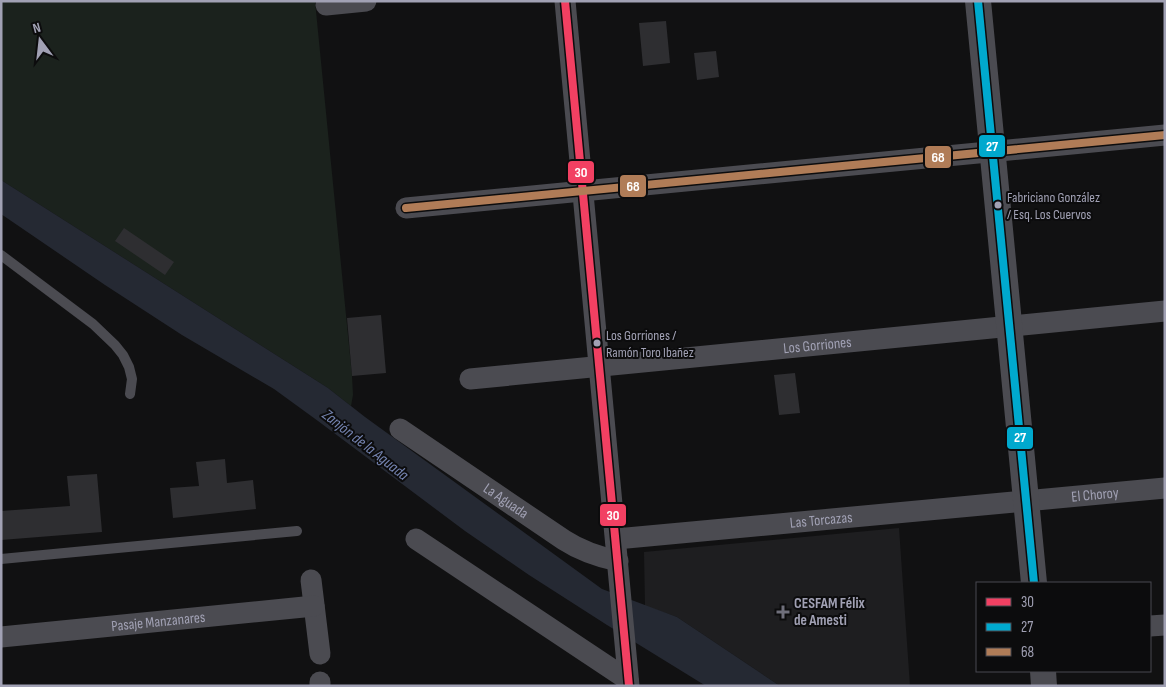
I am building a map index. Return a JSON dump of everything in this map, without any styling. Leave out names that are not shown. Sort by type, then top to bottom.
[{"type":"street","points":[[326,5],[366,1]]},
{"type":"street","points":[[565,1],[629,683]]},
{"type":"street","points":[[978,1],[1034,582]]},
{"type":"street","points":[[406,208],[1165,135]]},
{"type":"street","name":"Los Gorriones","points":[[470,378],[1165,311]]},
{"type":"street","name":"La Aguada","points":[[400,429],[564,540],[601,557],[618,568]]},
{"type":"street","name":"El Choroy","points":[[1026,501],[1165,488]]},
{"type":"street","name":"Las Torcazas","points":[[616,540],[1026,501]]},
{"type":"street","points":[[416,539],[629,683]]},
{"type":"street","points":[[311,580],[320,654]]},
{"type":"street","name":"Pasaje Manzanares","points":[[1,637],[314,606]]},
{"type":"street","points":[[1151,626],[1165,625]]},
{"type":"street","points":[[1043,672],[1044,686]]},
{"type":"lane","points":[[1,255],[87,318],[115,344],[129,366],[132,379],[130,394]]},
{"type":"lane","points":[[1,559],[297,531]]},
{"type":"shaded area","points":[[1,1],[315,1],[352,376],[353,395],[351,406],[328,388],[1,180]]},
{"type":"shaded area","name":"CESFAM Félix de Amesti","points":[[899,528],[910,686],[780,686],[677,617],[645,606],[644,552]]},
{"type":"water","name":"Zanjón de la Aguada","points":[[1,180],[328,388],[602,589],[677,617],[780,686],[706,686],[529,575],[465,531],[274,389],[182,335],[1,214]]},
{"type":"building","points":[[666,21],[670,63],[643,66],[639,23]]},
{"type":"building","points":[[716,51],[719,77],[697,80],[694,53]]},
{"type":"building","points":[[124,228],[174,262],[165,275],[115,241]]},
{"type":"building","points":[[381,315],[386,373],[352,376],[347,318]]},
{"type":"building","points":[[795,373],[800,413],[779,415],[774,375]]},
{"type":"building","points":[[225,459],[227,483],[253,480],[256,509],[173,518],[170,488],[199,486],[196,462]]},
{"type":"building","points":[[97,474],[102,532],[1,540],[1,511],[70,506],[67,476]]},
{"type":"transit line","name":"30","points":[[565,1],[629,686]]},
{"type":"transit line","name":"27","points":[[978,1],[1034,582]]},
{"type":"transit line","name":"68","points":[[406,208],[1165,135]]},
{"type":"place","name":"Fabriciano González / Esq. Los Cuervos","points":[[998,205]]},
{"type":"place","name":"Los Gorriones / Ramón Toro Ibañez","points":[[597,343]]},
{"type":"place","name":"CESFAM Félix de Amesti","points":[[783,612]]}]
